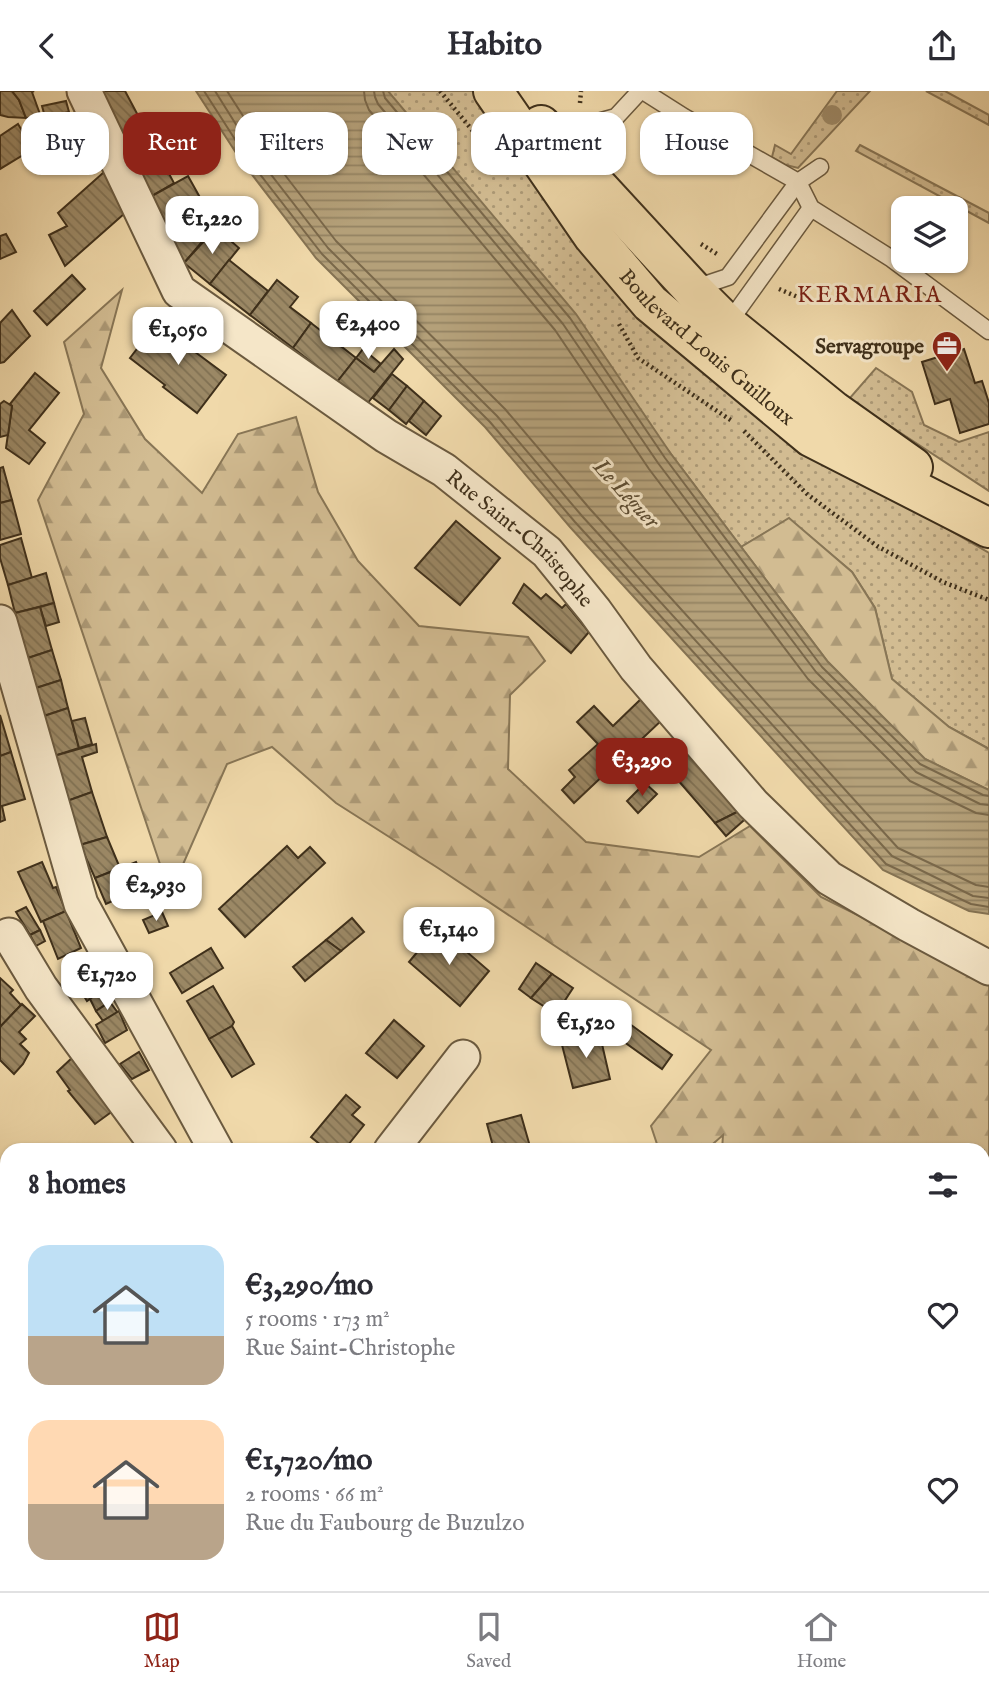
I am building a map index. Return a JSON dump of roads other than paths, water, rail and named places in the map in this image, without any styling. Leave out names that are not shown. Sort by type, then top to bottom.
[{"type":"main road","name":"Boulevard Louis Guilloux","points":[[493,91],[593,236],[650,303],[811,437],[989,528]]},
{"type":"main road","name":"Boulevard Louis Guilloux","points":[[519,91],[533,112]]},
{"type":"main road","name":"Boulevard Louis Guilloux","points":[[583,175],[695,305],[834,411],[989,520]]},
{"type":"street","name":"Rue Saint-Christophe","points":[[84,91],[179,291],[386,436],[444,470],[547,552],[595,611],[636,668],[752,804],[829,877],[909,925],[989,968]]},
{"type":"street","points":[[0,622],[81,904],[212,1143]]},
{"type":"street","points":[[9,935],[41,988],[155,1143]]},
{"type":"street","points":[[396,1143],[463,1057]]},
{"type":"lane","points":[[621,112],[642,91],[798,182],[811,208],[892,259],[989,331]]},
{"type":"lane","points":[[695,305],[728,277],[798,182],[820,167]]},
{"type":"lane","points":[[695,305],[811,208]]},
{"type":"lane","points":[[593,236],[695,305]]},
{"type":"water","name":"Le Léguer","points":[[196,91],[388,91],[406,112],[362,112],[362,175],[457,175],[457,173],[576,314],[671,454],[828,662],[925,759],[989,790],[989,914],[969,911],[883,870],[570,527],[485,427],[316,258],[252,175],[348,175],[348,112],[235,112],[235,151],[221,130],[221,112],[210,112]]},
{"type":"place","name":"Servagroupe","points":[[947,373]]},
{"type":"district","name":"KERMARIA","points":[[870,294]]}]
